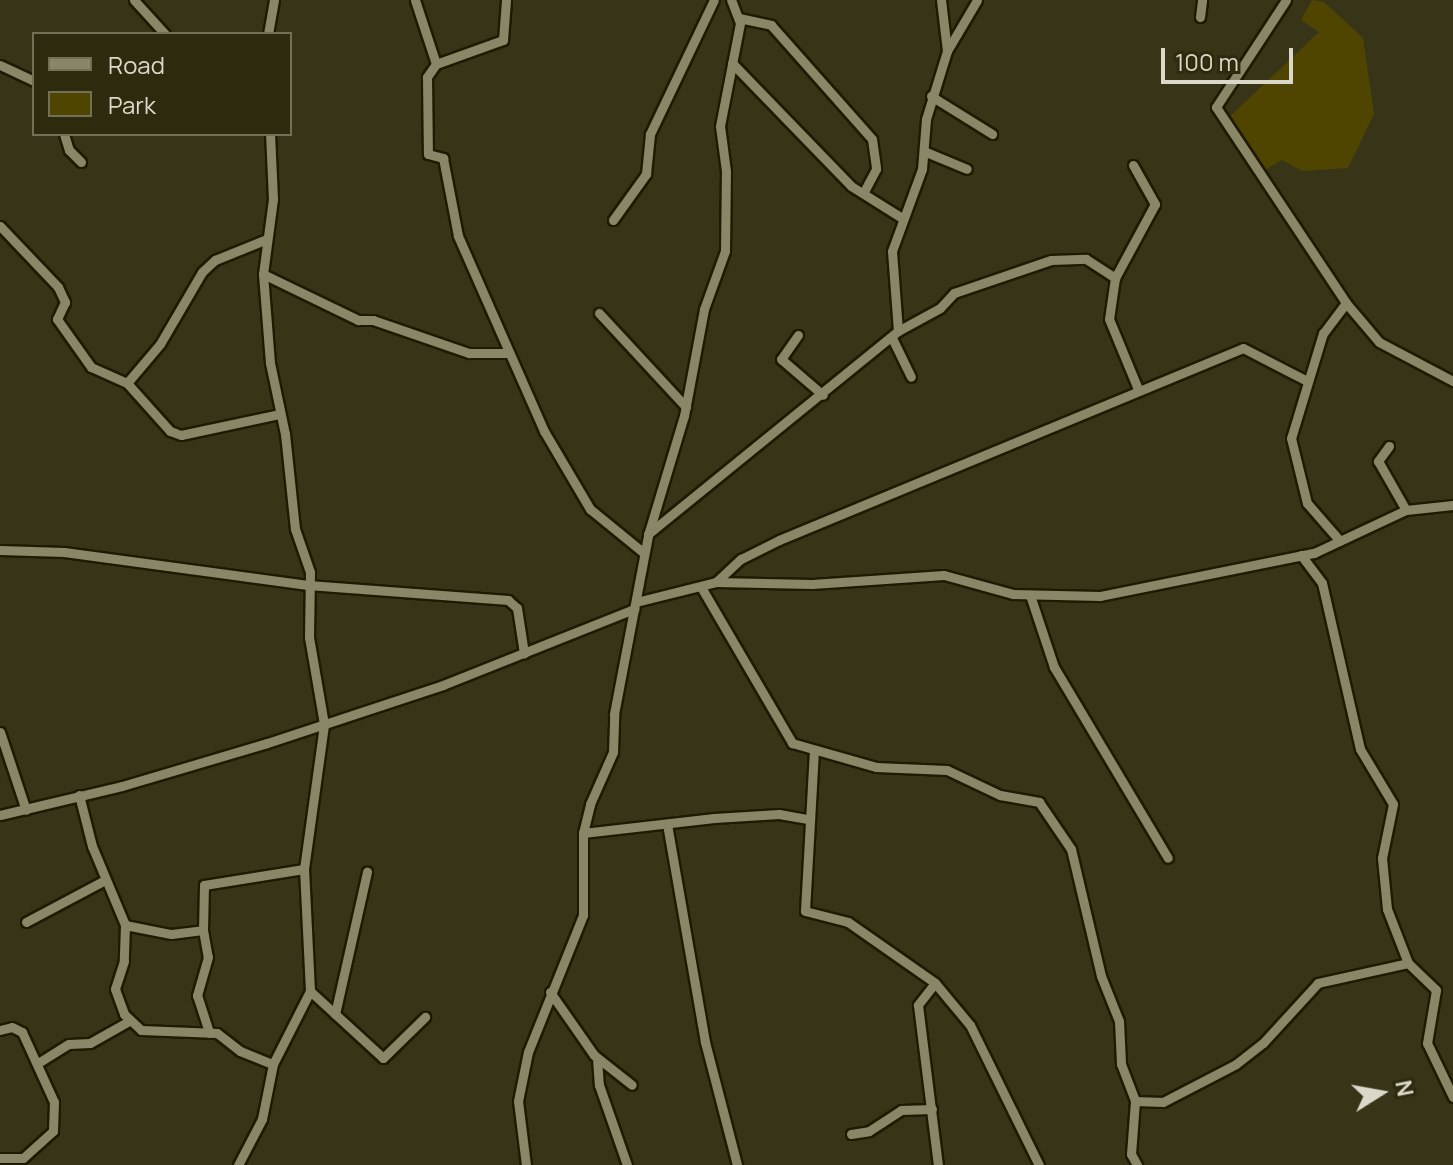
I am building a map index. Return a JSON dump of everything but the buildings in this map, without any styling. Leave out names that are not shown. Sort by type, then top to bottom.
[{"type":"street","points":[[134,0],[163,32]]},
{"type":"street","points":[[268,32],[274,0]]},
{"type":"street","points":[[415,0],[436,64]]},
{"type":"street","points":[[506,0],[503,40],[436,64],[427,77],[428,154],[443,158],[458,236],[536,417],[590,509],[644,553]]},
{"type":"street","points":[[613,220],[646,174],[650,134],[714,0]]},
{"type":"street","points":[[526,1165],[518,1101],[528,1052],[583,915],[583,833],[590,804],[613,752],[614,714],[648,535],[686,407],[704,309],[725,251],[726,171],[720,126],[739,18],[731,0]]},
{"type":"street","points":[[941,0],[947,51]]},
{"type":"street","points":[[911,377],[895,335],[892,257],[902,218],[926,152],[931,96],[947,51],[977,0]]},
{"type":"street","points":[[1200,17],[1202,0]]},
{"type":"street","points":[[1286,0],[1216,107],[1218,114],[1282,200],[1346,303],[1379,342],[1453,381]]},
{"type":"street","points":[[739,18],[771,25],[872,139],[876,169],[863,193]]},
{"type":"street","points":[[732,63],[834,170],[902,218]]},
{"type":"street","points":[[0,65],[32,80]]},
{"type":"street","points":[[931,96],[992,134]]},
{"type":"street","points":[[65,136],[73,157],[81,162]]},
{"type":"street","points":[[238,1165],[262,1119],[273,1064],[310,991],[304,869],[324,724],[309,637],[308,585],[279,414],[263,274],[273,199],[270,136]]},
{"type":"street","points":[[926,152],[967,169]]},
{"type":"street","points":[[1133,165],[1155,204],[1115,278],[1111,329],[1138,389]]},
{"type":"street","points":[[0,226],[58,287],[65,302],[57,319],[91,367],[127,383],[170,431],[181,435],[279,414]]},
{"type":"street","points":[[127,383],[160,344],[202,272],[215,260],[267,239]]},
{"type":"street","points":[[648,535],[895,335],[940,308],[954,293],[1051,260],[1086,259],[1115,278]]},
{"type":"street","points":[[263,274],[358,320],[373,320],[469,353],[508,353]]},
{"type":"street","points":[[1340,541],[1307,503],[1293,453],[1292,427],[1323,333],[1346,303]]},
{"type":"street","points":[[599,313],[686,407]]},
{"type":"street","points":[[798,335],[781,359],[823,395]]},
{"type":"street","points":[[716,582],[741,559],[779,540],[1243,348],[1305,380]]},
{"type":"street","points":[[1389,446],[1378,461],[1406,510]]},
{"type":"street","points":[[0,815],[324,724],[524,653],[635,606],[716,582],[812,584],[944,575],[1030,595],[1100,596],[1301,555],[1340,541],[1406,510],[1453,505]]},
{"type":"street","points":[[0,550],[64,552],[308,585],[508,600],[517,608],[524,653]]},
{"type":"street","points":[[1301,555],[1322,583],[1360,749],[1393,804],[1382,858],[1387,909],[1408,963],[1436,990],[1427,1043],[1453,1097]]},
{"type":"street","points":[[701,587],[789,739],[814,750],[876,767],[947,770],[1000,795],[1039,802],[1073,856],[1101,976],[1119,1021],[1121,1064],[1135,1101],[1131,1154],[1137,1165]]},
{"type":"street","points":[[1030,595],[1054,667],[1168,858]]},
{"type":"street","points":[[0,732],[26,810]]},
{"type":"street","points":[[814,750],[807,819],[805,911],[848,922],[935,983],[970,1025],[1039,1165]]},
{"type":"street","points":[[79,795],[105,880],[125,925],[124,961],[115,998],[129,1021],[141,1030],[209,1033],[273,1064]]},
{"type":"street","points":[[583,833],[779,814],[807,819]]},
{"type":"street","points":[[667,824],[703,1031],[737,1165]]},
{"type":"street","points":[[209,1033],[197,995],[208,957],[203,930],[204,885],[304,869]]},
{"type":"street","points":[[335,1014],[367,872]]},
{"type":"street","points":[[26,922],[105,880]]},
{"type":"street","points":[[125,925],[171,934],[203,930]]},
{"type":"street","points":[[1135,1101],[1163,1102],[1236,1064],[1263,1043],[1318,983],[1408,963]]},
{"type":"street","points":[[935,983],[918,1005],[938,1165]]},
{"type":"street","points":[[310,991],[383,1058],[425,1017]]},
{"type":"street","points":[[550,992],[597,1058],[632,1085]]},
{"type":"street","points":[[38,1063],[69,1044],[90,1043],[129,1021]]},
{"type":"street","points":[[0,1030],[12,1027],[22,1032],[54,1102],[53,1131],[23,1158],[0,1158]]},
{"type":"street","points":[[597,1058],[599,1085],[627,1165]]},
{"type":"street","points":[[851,1134],[869,1131],[901,1110],[932,1109]]},
{"type":"green space","points":[[1312,0],[1324,2],[1363,38],[1374,114],[1348,168],[1302,171],[1282,160],[1255,176],[1221,125],[1319,32],[1301,20]]}]
